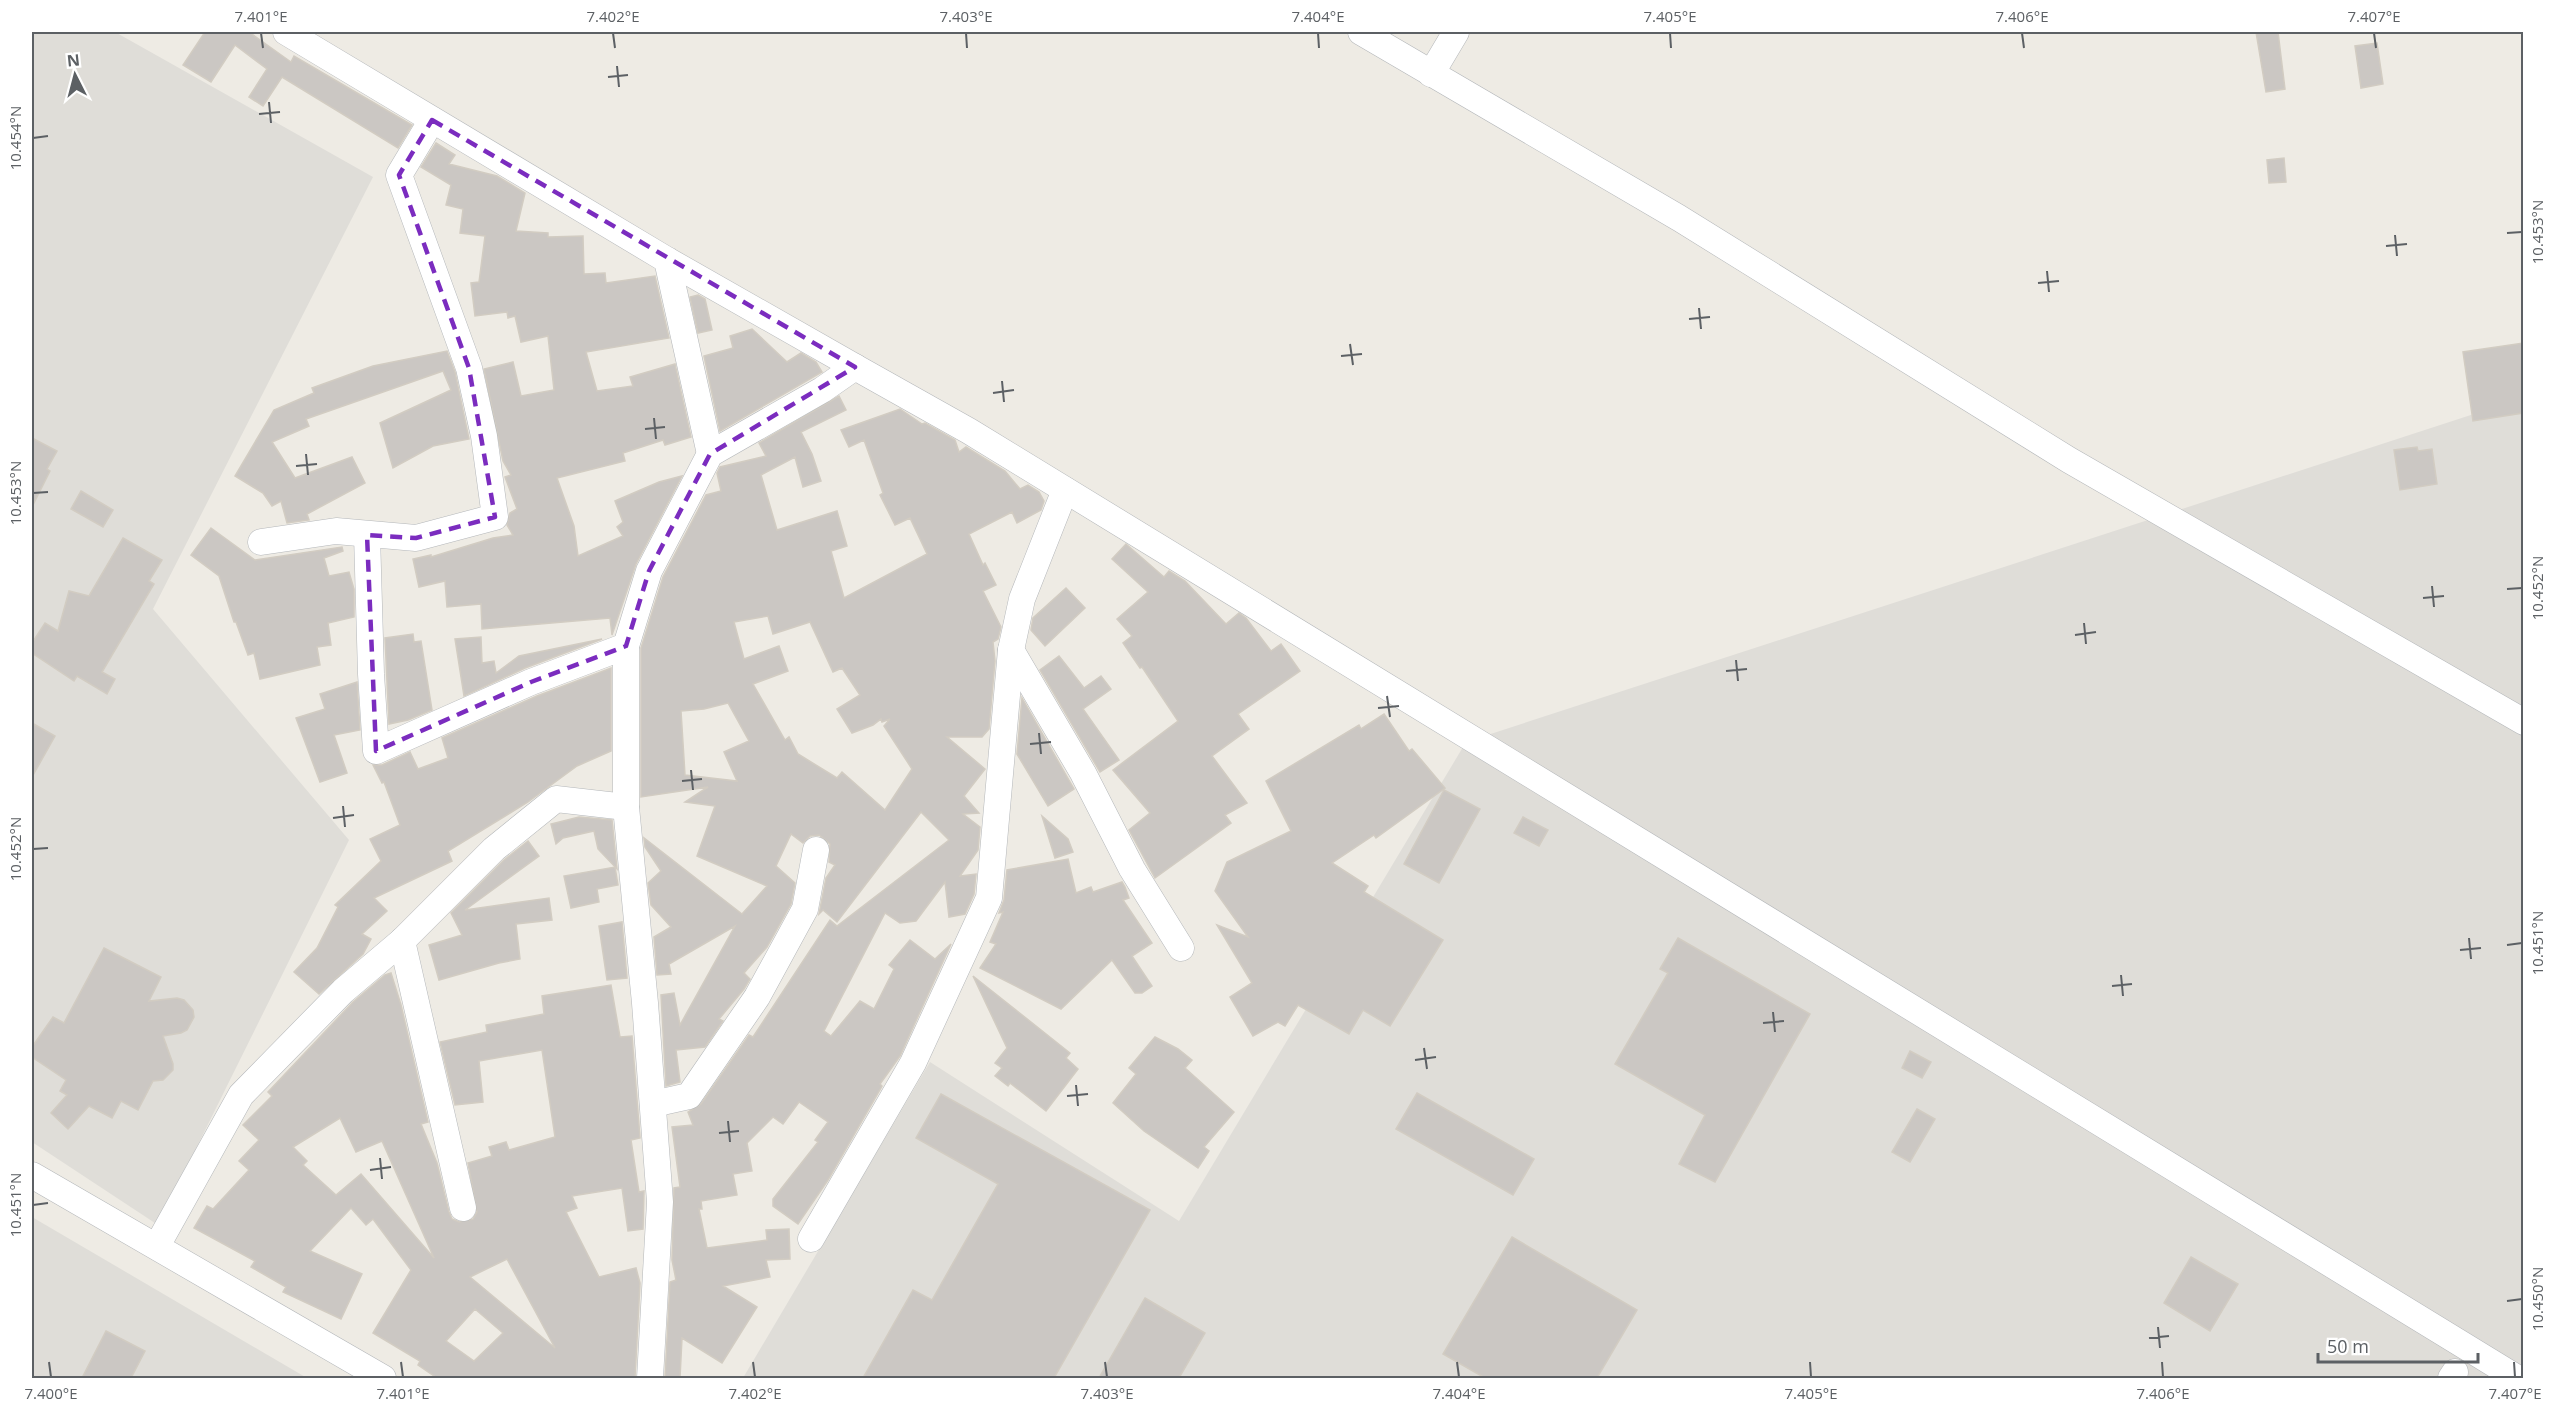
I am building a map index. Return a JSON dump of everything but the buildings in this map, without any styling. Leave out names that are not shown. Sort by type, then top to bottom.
[{"type":"street","points":[[286,32],[667,260],[969,431],[2517,1378]]},
{"type":"street","points":[[1360,32],[1679,218],[2069,460],[2523,722]]},
{"type":"street","points":[[1431,74],[1456,32]]},
{"type":"street","points":[[261,542],[336,531],[416,538],[495,517],[484,436],[470,368],[399,175],[432,120]]},
{"type":"street","points":[[667,260],[710,454]]},
{"type":"street","points":[[650,1378],[660,1202],[626,807],[626,646],[649,571],[710,454],[822,390],[855,367]]},
{"type":"street","points":[[811,1239],[913,1063],[988,898],[1011,650],[1022,599],[1065,490]]},
{"type":"street","points":[[367,535],[375,751],[531,682],[626,646]]},
{"type":"street","points":[[1011,650],[1083,773],[1132,868],[1182,948]]},
{"type":"street","points":[[156,1246],[241,1095],[343,991],[402,941],[494,849],[556,799],[626,807]]},
{"type":"street","points":[[653,1104],[689,1096],[757,997],[805,909],[816,850]]},
{"type":"street","points":[[402,941],[463,1208]]},
{"type":"street","points":[[32,1175],[383,1378]]},
{"type":"highlighted area","points":[[432,120],[855,367],[710,454],[649,571],[626,646],[531,682],[376,751],[367,535],[416,538],[495,517],[469,368],[399,175]]},
{"type":"shaded area","points":[[32,32],[115,32],[373,177],[153,609],[349,840],[158,1225],[32,1142]]},
{"type":"shaded area","points":[[2523,398],[2523,1378],[743,1378],[930,1062],[1179,1221],[1466,742]]},
{"type":"shaded area","points":[[32,1217],[307,1378],[32,1378]]}]
